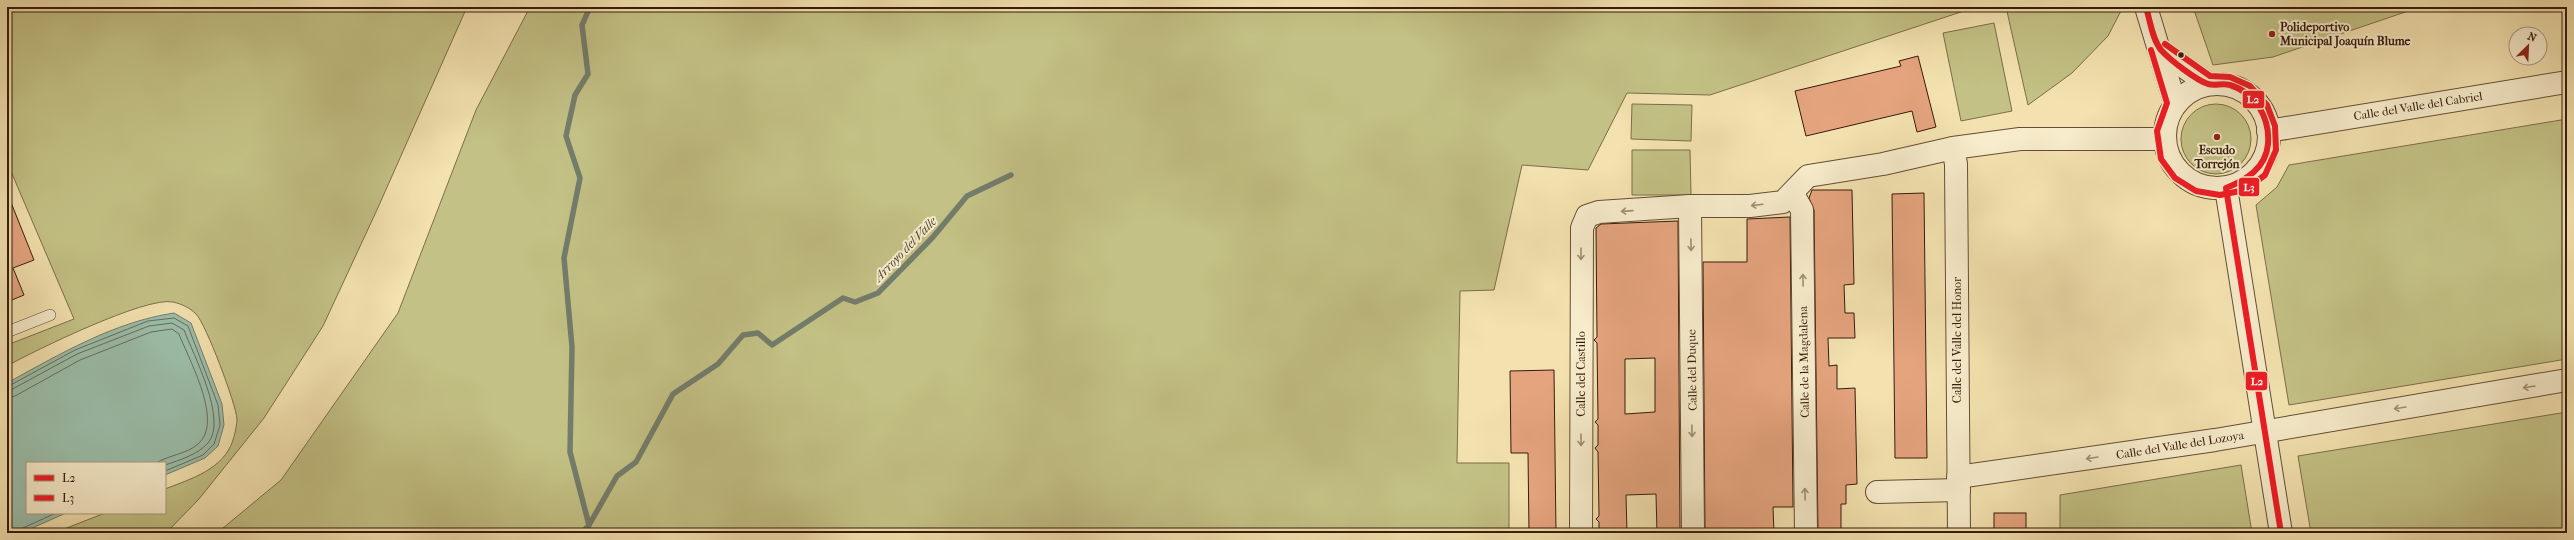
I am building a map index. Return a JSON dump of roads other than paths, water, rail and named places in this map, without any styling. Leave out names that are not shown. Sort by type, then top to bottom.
[{"type":"street","points":[[2146,7],[2175,103]]},
{"type":"street","points":[[2160,50],[2208,84]]},
{"type":"street","name":"Calle del Valle del Cabriel","points":[[2268,131],[2567,82]]},
{"type":"street","points":[[2208,84],[2229,84],[2247,93],[2261,108],[2268,131],[2268,148],[2260,166],[2245,180],[2226,188],[2207,188],[2189,181],[2175,168],[2166,151],[2164,139],[2168,117],[2175,103],[2190,91],[2208,84]]},
{"type":"street","points":[[1690,206],[1750,206],[1783,202],[1808,176],[1883,164],[1953,148],[2020,139],[2164,139]]},
{"type":"street","name":"Calle del Valle del Honor","points":[[1953,148],[1956,164],[1959,533]]},
{"type":"street","points":[[2226,188],[2281,533]]},
{"type":"street","name":"Calle de la Magdalena","points":[[1792,194],[1802,210],[1806,533]]},
{"type":"street","name":"Calle del Castillo","points":[[1581,533],[1582,228],[1587,216],[1599,212],[1690,206]]},
{"type":"street","name":"Calle del Duque","points":[[1690,206],[1693,533]]},
{"type":"street","name":"Calle del Valle del Lozoya","points":[[1877,492],[1958,483],[2567,380]]},
{"type":"lane","points":[[7,332],[50,315]]},
{"type":"water","points":[[174,313],[191,323],[222,404],[224,425],[218,446],[205,458],[166,475],[166,462],[26,462],[26,514],[64,514],[21,533],[7,533],[7,383],[88,340],[109,331],[152,317]]},
{"type":"waterway","points":[[589,525],[570,452],[572,347],[564,258],[580,178],[566,136],[575,95],[588,74],[582,25],[590,7]]},
{"type":"waterway","name":"Arroyo del Valle","points":[[582,533],[589,525],[617,476],[636,462],[673,394],[718,364],[743,335],[758,333],[772,345],[843,298],[855,302],[878,293],[933,237],[967,196],[1011,175]]},
{"type":"place","name":"Polideportivo Municipal Joaquín Blume","points":[[2272,34]]},
{"type":"place","name":"Escudo Torrejón","points":[[2217,137]]}]
